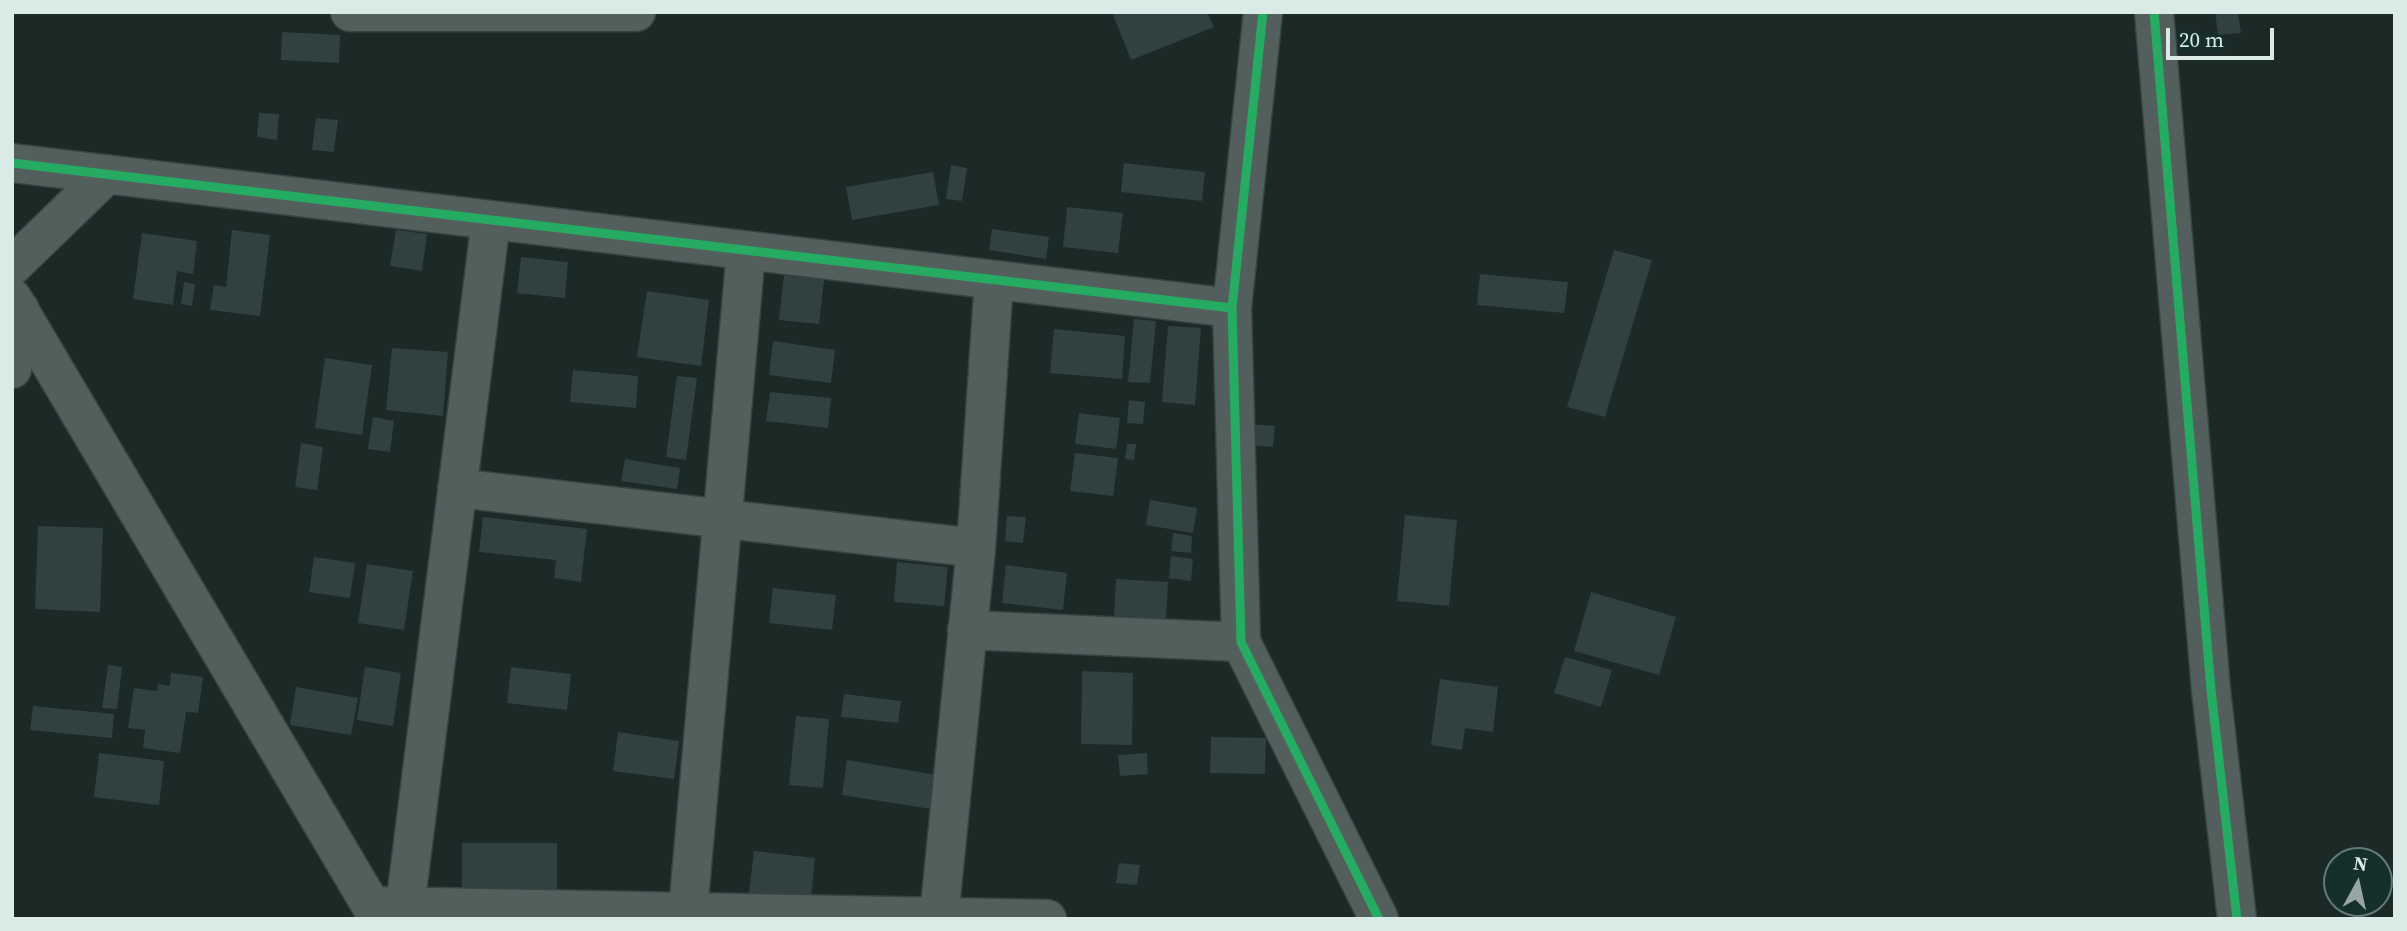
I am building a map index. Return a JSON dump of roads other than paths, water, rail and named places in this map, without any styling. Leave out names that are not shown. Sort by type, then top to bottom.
[{"type":"street","points":[[350,12],[636,12]]},
{"type":"street","points":[[1263,12],[1232,308],[1241,642],[1379,919]]},
{"type":"street","points":[[2154,12],[2211,690],[2237,919]]},
{"type":"street","points":[[12,163],[1232,308]]},
{"type":"street","points":[[12,266],[107,174]]},
{"type":"street","points":[[385,911],[457,488],[491,220]]},
{"type":"street","points":[[688,911],[746,251]]},
{"type":"street","points":[[939,917],[976,548],[994,280]]},
{"type":"street","points":[[16,304],[385,911]]},
{"type":"street","points":[[12,369],[16,304]]},
{"type":"street","points":[[457,488],[976,548]]},
{"type":"street","points":[[967,630],[1241,642]]},
{"type":"street","points":[[385,911],[688,911],[804,916],[1047,919]]}]
